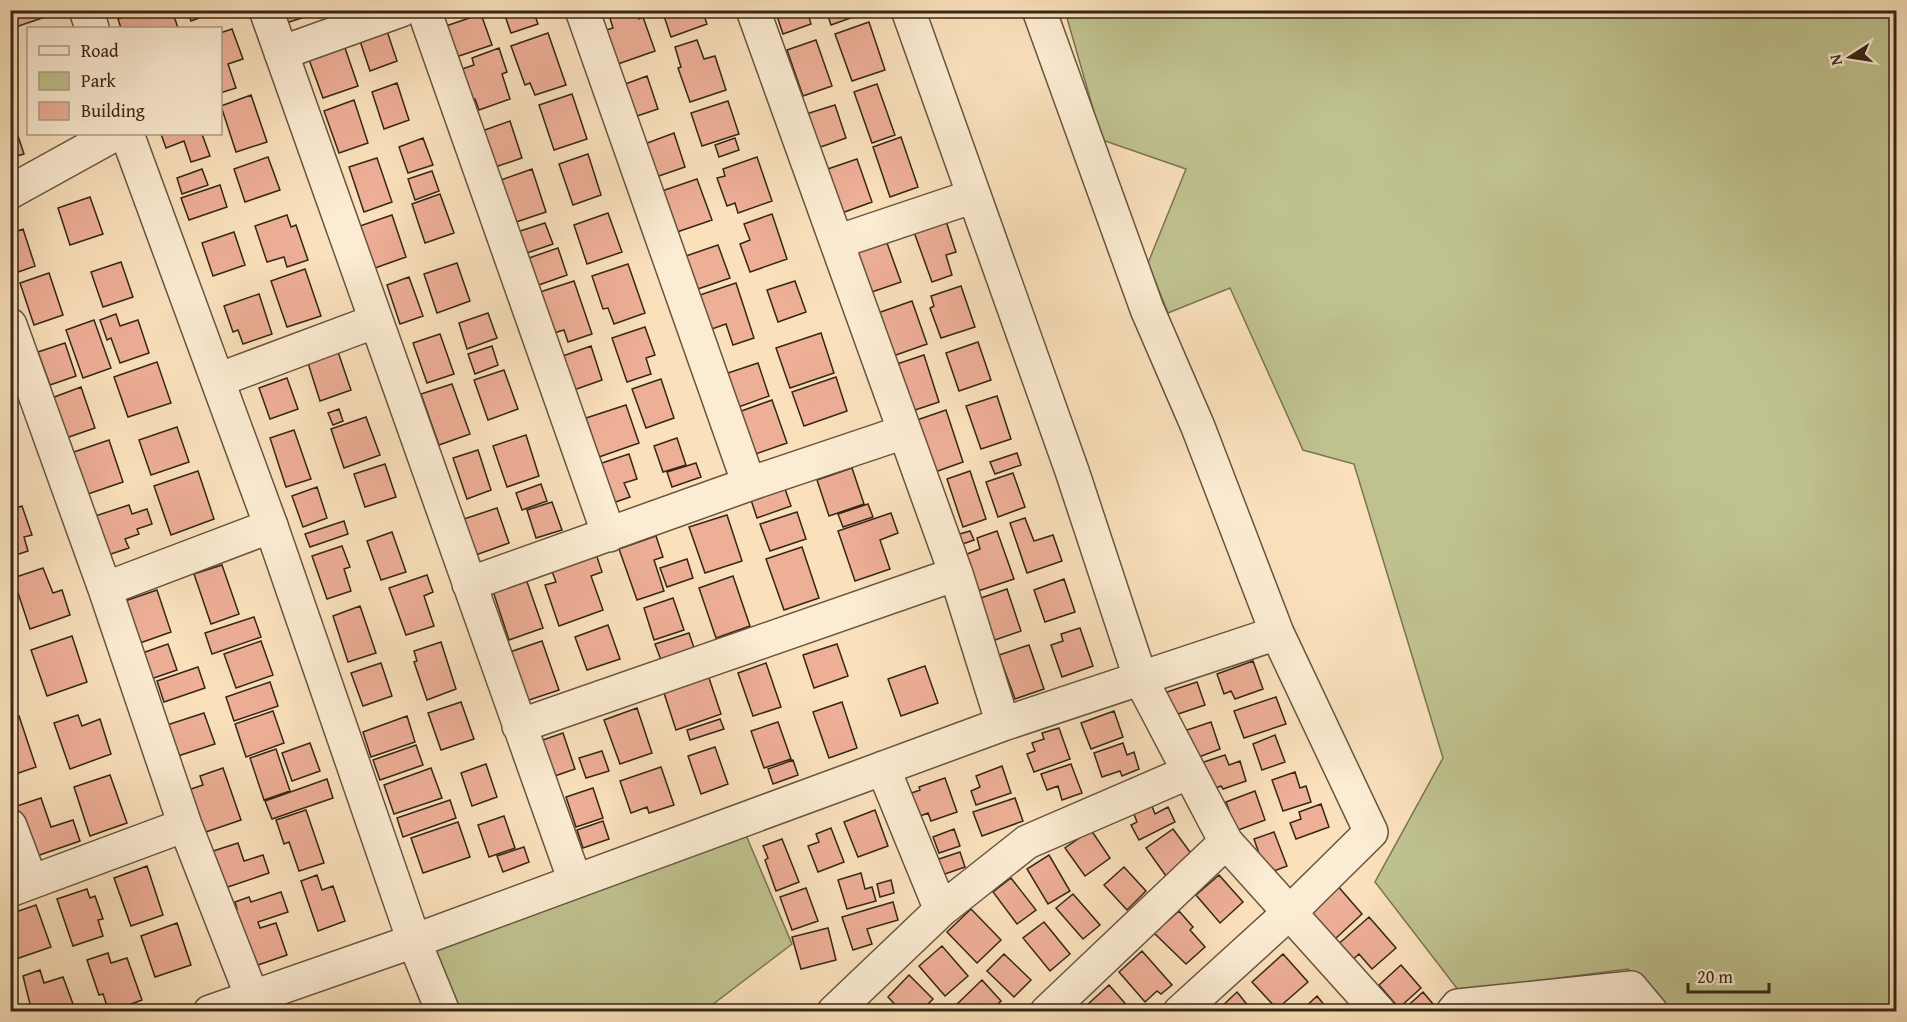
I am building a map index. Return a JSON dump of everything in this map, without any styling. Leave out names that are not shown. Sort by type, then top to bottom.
[{"type":"street","points":[[86,10],[92,27]]},
{"type":"street","points":[[266,10],[575,881]]},
{"type":"street","points":[[281,53],[401,10]]},
{"type":"street","points":[[424,10],[609,535]]},
{"type":"street","points":[[582,10],[749,484]]},
{"type":"street","points":[[753,10],[956,574],[1003,724]]},
{"type":"street","points":[[908,10],[1072,471],[1141,680],[1226,842],[1379,1011]]},
{"type":"street","points":[[1039,10],[1147,309],[1198,427],[1277,633],[1371,832],[1290,912],[1181,1011]]},
{"type":"street","points":[[10,192],[114,135]]},
{"type":"street","points":[[127,135],[271,526],[414,941],[443,1011]]},
{"type":"street","points":[[837,242],[974,196]]},
{"type":"street","points":[[218,380],[376,321]]},
{"type":"street","points":[[10,325],[21,392],[105,590],[185,825],[255,1004]]},
{"type":"street","points":[[469,584],[749,484],[904,432]]},
{"type":"street","points":[[105,590],[271,526]]},
{"type":"street","points":[[519,726],[956,574]]},
{"type":"street","points":[[210,1011],[255,1004],[414,941],[1003,724],[1277,633]]},
{"type":"street","points":[[883,768],[941,910]]},
{"type":"street","points":[[834,1011],[941,910],[1027,842],[1189,772]]},
{"type":"street","points":[[10,826],[21,886],[185,825]]},
{"type":"street","points":[[1047,1011],[1226,842]]},
{"type":"street","points":[[1453,1011],[1458,1006],[1631,988],[1651,1011]]},
{"type":"green space","points":[[1065,11],[1896,11],[1896,1011],[1670,1011],[1628,969],[1459,991],[1375,882],[1443,758],[1354,464],[1303,450],[1230,288],[1168,313],[1148,263],[1186,169],[1102,140]]},
{"type":"green space","points":[[740,821],[792,944],[704,1011],[443,1012],[414,941]]},
{"type":"building","points":[[10,10],[53,10],[54,14],[10,29]]},
{"type":"building","points":[[117,10],[131,10],[131,12],[119,16]]},
{"type":"building","points":[[144,10],[172,10],[178,27],[121,27],[118,19]]},
{"type":"building","points":[[187,10],[220,10],[191,21]]},
{"type":"building","points":[[279,10],[319,10],[320,12],[283,24]]},
{"type":"building","points":[[503,10],[533,10],[538,24],[511,33]]},
{"type":"building","points":[[623,10],[636,10],[639,19],[643,17],[655,51],[615,65],[603,31],[613,28],[609,15]]},
{"type":"building","points":[[662,10],[702,10],[707,24],[671,37]]},
{"type":"building","points":[[775,10],[807,10],[811,24],[783,34]]},
{"type":"building","points":[[826,10],[866,10],[867,12],[831,25]]},
{"type":"building","points":[[481,14],[492,45],[456,57],[446,26]]},
{"type":"building","points":[[869,22],[885,70],[852,81],[835,34]]},
{"type":"building","points":[[385,25],[397,61],[370,71],[358,35]]},
{"type":"building","points":[[232,29],[243,59],[228,64],[236,88],[222,92],[222,32]]},
{"type":"building","points":[[548,33],[566,85],[535,95],[530,83],[525,85],[511,46]]},
{"type":"building","points":[[697,40],[704,59],[715,56],[726,90],[690,102],[678,68],[681,67],[675,47]]},
{"type":"building","points":[[816,40],[832,86],[803,96],[787,50]]},
{"type":"building","points":[[343,42],[358,86],[323,98],[307,54]]},
{"type":"building","points":[[499,48],[507,72],[502,74],[510,99],[479,110],[475,99],[463,103],[453,72],[474,65],[472,58]]},
{"type":"building","points":[[647,76],[658,109],[631,118],[620,86]]},
{"type":"building","points":[[397,83],[409,120],[384,129],[372,92]]},
{"type":"building","points":[[877,84],[895,135],[872,143],[854,92]]},
{"type":"building","points":[[572,94],[587,139],[554,150],[539,105]]},
{"type":"building","points":[[251,95],[267,142],[236,152],[222,106]]},
{"type":"building","points":[[354,100],[368,143],[339,153],[324,111]]},
{"type":"building","points":[[728,101],[739,134],[702,146],[691,113]]},
{"type":"building","points":[[835,105],[846,138],[815,149],[803,115]]},
{"type":"building","points":[[510,121],[522,158],[495,167],[482,131]]},
{"type":"building","points":[[16,130],[24,154],[10,158],[10,132]]},
{"type":"building","points":[[674,133],[685,167],[653,178],[642,145]]},
{"type":"building","points":[[161,135],[202,135],[210,156],[191,162],[184,141],[166,148]]},
{"type":"building","points":[[901,137],[918,187],[890,197],[873,147]]},
{"type":"building","points":[[423,138],[433,165],[408,173],[399,147]]},
{"type":"building","points":[[735,138],[739,150],[719,157],[715,145]]},
{"type":"building","points":[[588,154],[601,195],[573,205],[559,164]]},
{"type":"building","points":[[268,157],[280,190],[245,202],[234,169]]},
{"type":"building","points":[[757,157],[772,201],[738,213],[735,203],[727,206],[717,178],[725,176],[723,169]]},
{"type":"building","points":[[377,158],[392,202],[364,212],[349,167]]},
{"type":"building","points":[[857,159],[872,202],[839,214],[816,173]]},
{"type":"building","points":[[202,169],[208,185],[182,194],[177,178]]},
{"type":"building","points":[[532,169],[546,212],[513,223],[498,181]]},
{"type":"building","points":[[432,171],[439,191],[415,200],[408,179]]},
{"type":"building","points":[[697,179],[712,220],[677,232],[662,191]]},
{"type":"building","points":[[220,185],[227,207],[189,220],[181,198]]},
{"type":"building","points":[[440,194],[454,233],[425,243],[412,204]]},
{"type":"building","points":[[90,197],[103,234],[70,245],[58,208]]},
{"type":"building","points":[[608,213],[622,252],[587,264],[574,225]]},
{"type":"building","points":[[772,214],[787,259],[750,272],[740,244],[750,240],[744,224]]},
{"type":"building","points":[[287,215],[291,227],[296,225],[308,260],[287,267],[284,257],[267,262],[255,226]]},
{"type":"building","points":[[392,215],[406,257],[375,268],[360,226]]},
{"type":"building","points":[[946,221],[956,252],[946,255],[952,275],[932,282],[914,232]]},
{"type":"building","points":[[545,223],[553,244],[524,254],[517,232]]},
{"type":"building","points":[[23,229],[35,266],[10,275],[10,234]]},
{"type":"building","points":[[234,232],[245,265],[213,276],[202,243]]},
{"type":"building","points":[[887,243],[901,282],[863,295],[850,255]]},
{"type":"building","points":[[718,245],[730,278],[695,290],[683,257]]},
{"type":"building","points":[[558,248],[567,275],[536,286],[526,259]]},
{"type":"building","points":[[121,262],[133,297],[103,307],[91,272]]},
{"type":"building","points":[[457,263],[470,301],[437,313],[424,274]]},
{"type":"building","points":[[628,264],[645,313],[614,324],[608,308],[603,309],[592,276]]},
{"type":"building","points":[[305,269],[321,316],[287,327],[271,281]]},
{"type":"building","points":[[49,273],[63,315],[34,325],[20,283]]},
{"type":"building","points":[[409,277],[423,316],[400,324],[387,285]]},
{"type":"building","points":[[574,281],[592,334],[568,342],[564,330],[554,333],[540,292]]},
{"type":"building","points":[[795,281],[806,312],[778,322],[767,290]]},
{"type":"building","points":[[736,283],[754,338],[733,345],[726,324],[706,331],[694,297]]},
{"type":"building","points":[[961,286],[975,327],[941,338],[930,308],[934,306],[931,296]]},
{"type":"building","points":[[259,294],[272,334],[243,344],[238,330],[233,332],[224,306]]},
{"type":"building","points":[[912,301],[927,344],[893,356],[878,313]]},
{"type":"building","points":[[488,313],[497,338],[467,349],[459,323]]},
{"type":"building","points":[[116,314],[120,326],[138,320],[149,353],[120,363],[111,338],[107,340],[100,320]]},
{"type":"building","points":[[94,320],[111,368],[83,378],[66,330]]},
{"type":"building","points":[[645,327],[655,355],[646,358],[651,374],[627,382],[612,338]]},
{"type":"building","points":[[821,333],[834,373],[790,388],[776,348]]},
{"type":"building","points":[[440,334],[454,374],[427,383],[413,343]]},
{"type":"building","points":[[978,342],[991,380],[959,391],[946,353]]},
{"type":"building","points":[[65,343],[76,376],[50,385],[38,352]]},
{"type":"building","points":[[492,346],[498,365],[475,374],[468,354]]},
{"type":"building","points":[[591,346],[602,380],[571,391],[560,357]]},
{"type":"building","points":[[337,349],[351,390],[320,401],[307,360]]},
{"type":"building","points":[[924,355],[939,402],[912,411],[897,364]]},
{"type":"building","points":[[157,362],[171,403],[128,417],[114,377]]},
{"type":"building","points":[[758,363],[769,396],[733,409],[722,375]]},
{"type":"building","points":[[504,370],[518,409],[488,420],[474,380]]},
{"type":"building","points":[[836,377],[847,411],[804,426],[792,392]]},
{"type":"building","points":[[287,378],[298,409],[270,419],[259,388]]},
{"type":"building","points":[[661,379],[674,418],[646,428],[632,389]]},
{"type":"building","points":[[452,384],[470,434],[439,445],[421,394]]},
{"type":"building","points":[[81,387],[95,428],[63,439],[49,399]]},
{"type":"building","points":[[997,396],[1011,439],[981,449],[966,406]]},
{"type":"building","points":[[772,400],[787,443],[747,457],[733,414]]},
{"type":"building","points":[[626,405],[639,443],[599,457],[586,418]]},
{"type":"building","points":[[339,409],[343,421],[333,425],[328,413]]},
{"type":"building","points":[[946,410],[963,462],[935,472],[917,420]]},
{"type":"building","points":[[366,417],[380,455],[344,468],[331,429]]},
{"type":"building","points":[[177,427],[189,462],[151,475],[139,440]]},
{"type":"building","points":[[294,430],[311,479],[286,487],[270,438]]},
{"type":"building","points":[[526,435],[539,476],[507,487],[493,446]]},
{"type":"building","points":[[677,438],[686,465],[663,472],[654,446]]},
{"type":"building","points":[[109,440],[123,482],[85,495],[71,453]]},
{"type":"building","points":[[478,450],[491,490],[467,499],[453,458]]},
{"type":"building","points":[[1017,453],[1021,465],[995,474],[990,462]]},
{"type":"building","points":[[629,454],[637,479],[624,483],[630,497],[607,505],[593,466]]},
{"type":"building","points":[[696,463],[701,477],[672,487],[667,472]]},
{"type":"building","points":[[385,464],[396,497],[365,507],[354,474]]},
{"type":"building","points":[[852,468],[864,504],[829,516],[817,480]]},
{"type":"building","points":[[198,471],[214,519],[171,535],[154,486]]},
{"type":"building","points":[[970,471],[986,519],[963,527],[947,479]]},
{"type":"building","points":[[1013,473],[1025,507],[998,517],[986,482]]},
{"type":"building","points":[[541,484],[547,501],[522,510],[516,493]]},
{"type":"building","points":[[784,486],[791,506],[757,518],[750,497]]},
{"type":"building","points":[[317,487],[327,518],[303,527],[292,496]]},
{"type":"building","points":[[552,502],[562,530],[536,538],[527,510]]},
{"type":"building","points":[[868,504],[873,517],[843,527],[838,514]]},
{"type":"building","points":[[129,505],[132,514],[147,509],[152,524],[137,529],[139,534],[125,539],[129,548],[99,558],[86,519]]},
{"type":"building","points":[[22,506],[32,535],[24,537],[28,551],[10,557],[10,510]]},
{"type":"building","points":[[497,508],[509,543],[473,556],[461,520]]},
{"type":"building","points":[[797,512],[806,539],[770,551],[760,524]]},
{"type":"building","points":[[891,513],[898,533],[880,540],[890,569],[855,581],[838,531]]},
{"type":"building","points":[[727,515],[742,561],[705,573],[689,527]]},
{"type":"building","points":[[1025,518],[1034,541],[1053,535],[1062,561],[1027,573],[1010,523]]},
{"type":"building","points":[[344,521],[348,534],[310,547],[305,534]]},
{"type":"building","points":[[970,531],[974,540],[957,546],[953,536]]},
{"type":"building","points":[[997,531],[1014,579],[975,592],[962,556],[980,549],[977,538]]},
{"type":"building","points":[[392,532],[406,572],[381,580],[367,541]]},
{"type":"building","points":[[656,536],[663,557],[654,560],[664,591],[637,600],[619,549]]},
{"type":"building","points":[[342,546],[350,567],[344,569],[351,591],[327,599],[312,556]]},
{"type":"building","points":[[802,547],[819,598],[784,610],[766,559]]},
{"type":"building","points":[[595,551],[602,572],[591,576],[603,610],[559,626],[545,585],[556,582],[550,566]]},
{"type":"building","points":[[687,559],[693,578],[667,587],[660,568]]},
{"type":"building","points":[[222,565],[239,614],[211,624],[194,574]]},
{"type":"building","points":[[43,568],[53,593],[62,590],[70,615],[30,629],[13,578]]},
{"type":"building","points":[[427,575],[433,592],[424,596],[434,626],[406,635],[389,588]]},
{"type":"building","points":[[525,576],[543,628],[509,640],[492,588]]},
{"type":"building","points":[[733,576],[750,626],[716,638],[699,588]]},
{"type":"building","points":[[1064,579],[1075,612],[1045,622],[1034,590]]},
{"type":"building","points":[[1007,589],[1021,631],[992,641],[978,599]]},
{"type":"building","points":[[157,590],[171,632],[140,643],[125,601]]},
{"type":"building","points":[[673,598],[684,630],[654,640],[644,608]]},
{"type":"building","points":[[360,606],[376,653],[348,662],[333,616]]},
{"type":"building","points":[[254,617],[261,637],[212,654],[205,633]]},
{"type":"building","points":[[608,625],[620,659],[587,670],[575,637]]},
{"type":"building","points":[[1080,628],[1093,666],[1062,677],[1051,645],[1063,641],[1061,634]]},
{"type":"building","points":[[689,633],[694,648],[661,660],[655,644]]},
{"type":"building","points":[[72,636],[87,682],[47,696],[31,650]]},
{"type":"building","points":[[261,641],[273,675],[236,688],[224,654]]},
{"type":"building","points":[[542,641],[559,690],[523,702],[507,653]]},
{"type":"building","points":[[441,642],[456,689],[427,700],[414,662],[417,661],[414,651]]},
{"type":"building","points":[[168,644],[177,670],[142,682],[134,656]]},
{"type":"building","points":[[837,644],[848,676],[814,688],[803,655]]},
{"type":"building","points":[[1029,645],[1044,689],[1015,699],[999,655]]},
{"type":"building","points":[[1253,661],[1263,689],[1235,699],[1231,691],[1224,694],[1217,674]]},
{"type":"building","points":[[381,663],[392,696],[363,706],[351,673]]},
{"type":"building","points":[[766,663],[781,707],[753,716],[738,673]]},
{"type":"building","points":[[925,666],[938,703],[901,716],[888,679]]},
{"type":"building","points":[[198,667],[205,688],[164,702],[157,681]]},
{"type":"building","points":[[708,675],[721,714],[676,730],[663,690]]},
{"type":"building","points":[[270,682],[278,706],[234,721],[226,697]]},
{"type":"building","points":[[1197,682],[1205,705],[1172,716],[1164,693]]},
{"type":"building","points":[[1276,697],[1286,724],[1244,738],[1234,711]]},
{"type":"building","points":[[461,702],[474,739],[441,750],[428,713]]},
{"type":"building","points":[[842,702],[857,748],[829,758],[813,712]]},
{"type":"building","points":[[637,708],[652,753],[620,764],[604,720]]},
{"type":"building","points":[[273,711],[284,743],[246,757],[235,724]]},
{"type":"building","points":[[1114,711],[1123,737],[1091,749],[1081,723]]},
{"type":"building","points":[[204,713],[215,744],[178,756],[167,725]]},
{"type":"building","points":[[78,715],[82,726],[100,719],[111,754],[70,769],[54,723]]},
{"type":"building","points":[[19,716],[36,767],[10,776],[10,719]]},
{"type":"building","points":[[407,716],[415,742],[371,757],[363,732]]},
{"type":"building","points":[[720,719],[724,729],[690,740],[687,730]]},
{"type":"building","points":[[778,722],[791,759],[764,768],[751,731]]},
{"type":"building","points":[[1211,722],[1220,749],[1191,760],[1184,731]]},
{"type":"building","points":[[1059,728],[1070,759],[1034,772],[1027,754],[1035,751],[1032,743],[1044,739],[1042,733]]},
{"type":"building","points":[[563,733],[575,769],[549,778],[537,742]]},
{"type":"building","points":[[1275,735],[1285,762],[1262,770],[1253,744]]},
{"type":"building","points":[[310,743],[320,771],[292,781],[282,753]]},
{"type":"building","points":[[1123,743],[1127,755],[1134,752],[1139,769],[1122,776],[1120,771],[1102,777],[1094,753]]},
{"type":"building","points":[[416,745],[423,765],[380,780],[373,760]]},
{"type":"building","points":[[715,747],[728,784],[701,794],[688,756]]},
{"type":"building","points":[[276,749],[290,791],[264,800],[250,758]]},
{"type":"building","points":[[602,751],[609,771],[586,778],[579,758]]},
{"type":"building","points":[[1225,755],[1229,765],[1240,761],[1246,781],[1223,789],[1221,786],[1208,791],[1198,764]]},
{"type":"building","points":[[793,760],[798,775],[773,784],[768,769]]},
{"type":"building","points":[[486,764],[497,797],[472,806],[461,773]]},
{"type":"building","points":[[1071,764],[1082,793],[1062,800],[1058,786],[1047,790],[1041,774]]},
{"type":"building","points":[[1002,766],[1011,793],[976,805],[971,791],[980,787],[976,776]]},
{"type":"building","points":[[661,767],[674,805],[649,813],[647,807],[631,813],[620,781]]},
{"type":"building","points":[[223,768],[241,820],[200,834],[185,791],[203,785],[200,776]]},
{"type":"building","points":[[431,768],[442,798],[394,814],[384,785]]},
{"type":"building","points":[[1295,772],[1300,788],[1306,786],[1311,802],[1283,811],[1272,780]]},
{"type":"building","points":[[110,775],[127,823],[90,836],[74,787]]},
{"type":"building","points":[[945,778],[957,812],[931,821],[928,813],[915,818],[906,795],[920,790],[919,787]]},
{"type":"building","points":[[327,779],[333,798],[272,819],[265,801]]},
{"type":"building","points":[[593,788],[603,818],[576,827],[566,797]]},
{"type":"building","points":[[1255,791],[1265,820],[1230,833],[1222,812],[1229,810],[1226,802]]},
{"type":"building","points":[[41,798],[51,827],[73,820],[80,841],[31,858],[14,807]]},
{"type":"building","points":[[1015,798],[1023,821],[982,836],[973,812]]},
{"type":"building","points":[[450,800],[456,818],[403,837],[397,818]]},
{"type":"building","points":[[1151,804],[1155,814],[1168,807],[1175,822],[1139,840],[1131,825],[1137,822],[1133,812]]},
{"type":"building","points":[[1321,804],[1329,827],[1296,839],[1290,823],[1301,819],[1299,812]]},
{"type":"building","points":[[306,810],[324,863],[299,871],[289,842],[284,844],[276,820]]},
{"type":"building","points":[[875,810],[888,846],[858,857],[844,822]]},
{"type":"building","points":[[504,816],[515,848],[489,857],[478,825]]},
{"type":"building","points":[[603,821],[609,839],[583,848],[577,830]]},
{"type":"building","points":[[458,822],[470,857],[423,873],[411,838]]},
{"type":"building","points":[[831,828],[844,862],[818,872],[808,846],[819,842],[816,834]]},
{"type":"building","points":[[954,829],[960,846],[939,853],[933,837]]},
{"type":"building","points":[[1173,829],[1193,856],[1166,876],[1146,848]]},
{"type":"building","points":[[1091,830],[1110,858],[1085,876],[1065,848]]},
{"type":"building","points":[[1274,832],[1287,866],[1266,874],[1254,839]]},
{"type":"building","points":[[782,839],[799,882],[776,891],[765,860],[768,858],[763,846]]},
{"type":"building","points":[[238,843],[244,861],[263,855],[269,873],[219,890],[207,853]]},
{"type":"building","points":[[524,847],[529,862],[503,872],[497,856]]},
{"type":"building","points":[[960,852],[965,867],[939,876],[933,861]]},
{"type":"building","points":[[1049,855],[1070,891],[1048,904],[1027,869]]},
{"type":"building","points":[[147,866],[163,915],[131,926],[114,878]]},
{"type":"building","points":[[1124,867],[1146,891],[1127,910],[1104,885]]},
{"type":"building","points":[[861,873],[865,889],[872,887],[876,901],[847,909],[838,880]]},
{"type":"building","points":[[317,875],[322,890],[333,886],[345,921],[318,931],[301,881]]},
{"type":"building","points":[[1219,875],[1243,902],[1220,923],[1196,895]]},
{"type":"building","points":[[1011,878],[1036,910],[1017,924],[993,892]]},
{"type":"building","points":[[891,880],[894,893],[880,897],[877,884]]},
{"type":"building","points":[[1336,884],[1362,914],[1334,940],[1311,915],[1315,911],[1310,907]]},
{"type":"building","points":[[806,888],[818,921],[792,930],[780,897]]},
{"type":"building","points":[[87,889],[90,898],[95,896],[103,919],[98,920],[103,936],[73,946],[57,899]]},
{"type":"building","points":[[281,892],[288,912],[258,922],[260,928],[276,923],[287,955],[255,966],[227,912],[237,909],[235,902],[249,897],[251,902]]},
{"type":"building","points":[[1073,894],[1100,925],[1083,939],[1056,908]]},
{"type":"building","points":[[893,902],[898,920],[867,929],[872,944],[853,950],[842,917]]},
{"type":"building","points":[[36,905],[51,947],[16,959],[10,941],[10,914]]},
{"type":"building","points":[[971,909],[1001,940],[977,963],[947,932]]},
{"type":"building","points":[[1179,911],[1193,927],[1190,930],[1205,947],[1186,964],[1154,933]]},
{"type":"building","points":[[1369,917],[1396,948],[1372,969],[1359,954],[1348,964],[1334,948]]},
{"type":"building","points":[[1044,922],[1070,954],[1050,971],[1023,938]]},
{"type":"building","points":[[177,923],[191,965],[155,977],[141,936]]},
{"type":"building","points":[[828,928],[836,960],[801,969],[792,937]]},
{"type":"building","points":[[942,946],[968,976],[945,996],[919,966]]},
{"type":"building","points":[[1142,951],[1172,985],[1161,994],[1157,991],[1145,1002],[1119,972]]},
{"type":"building","points":[[108,953],[111,963],[127,958],[142,1000],[109,1012],[103,994],[99,995],[87,960]]},
{"type":"building","points":[[1004,954],[1031,980],[1014,997],[987,971]]},
{"type":"building","points":[[1283,954],[1308,982],[1277,1009],[1252,982]]},
{"type":"building","points":[[1401,965],[1421,988],[1399,1008],[1379,985]]},
{"type":"building","points":[[40,970],[44,983],[63,977],[76,1012],[32,1012],[23,976]]},
{"type":"building","points":[[909,975],[933,999],[920,1012],[902,1012],[888,997]]},
{"type":"building","points":[[982,980],[1001,1001],[990,1012],[960,1012],[955,1006]]},
{"type":"building","points":[[1109,985],[1130,1009],[1127,1012],[1093,1012],[1087,1005]]},
{"type":"building","points":[[1237,992],[1254,1012],[1223,1012],[1220,1008]]},
{"type":"building","points":[[1423,992],[1433,1004],[1424,1012],[1401,1012]]},
{"type":"building","points":[[1317,996],[1330,1012],[1300,1012]]},
{"type":"building","points":[[865,1000],[876,1012],[852,1012]]}]
